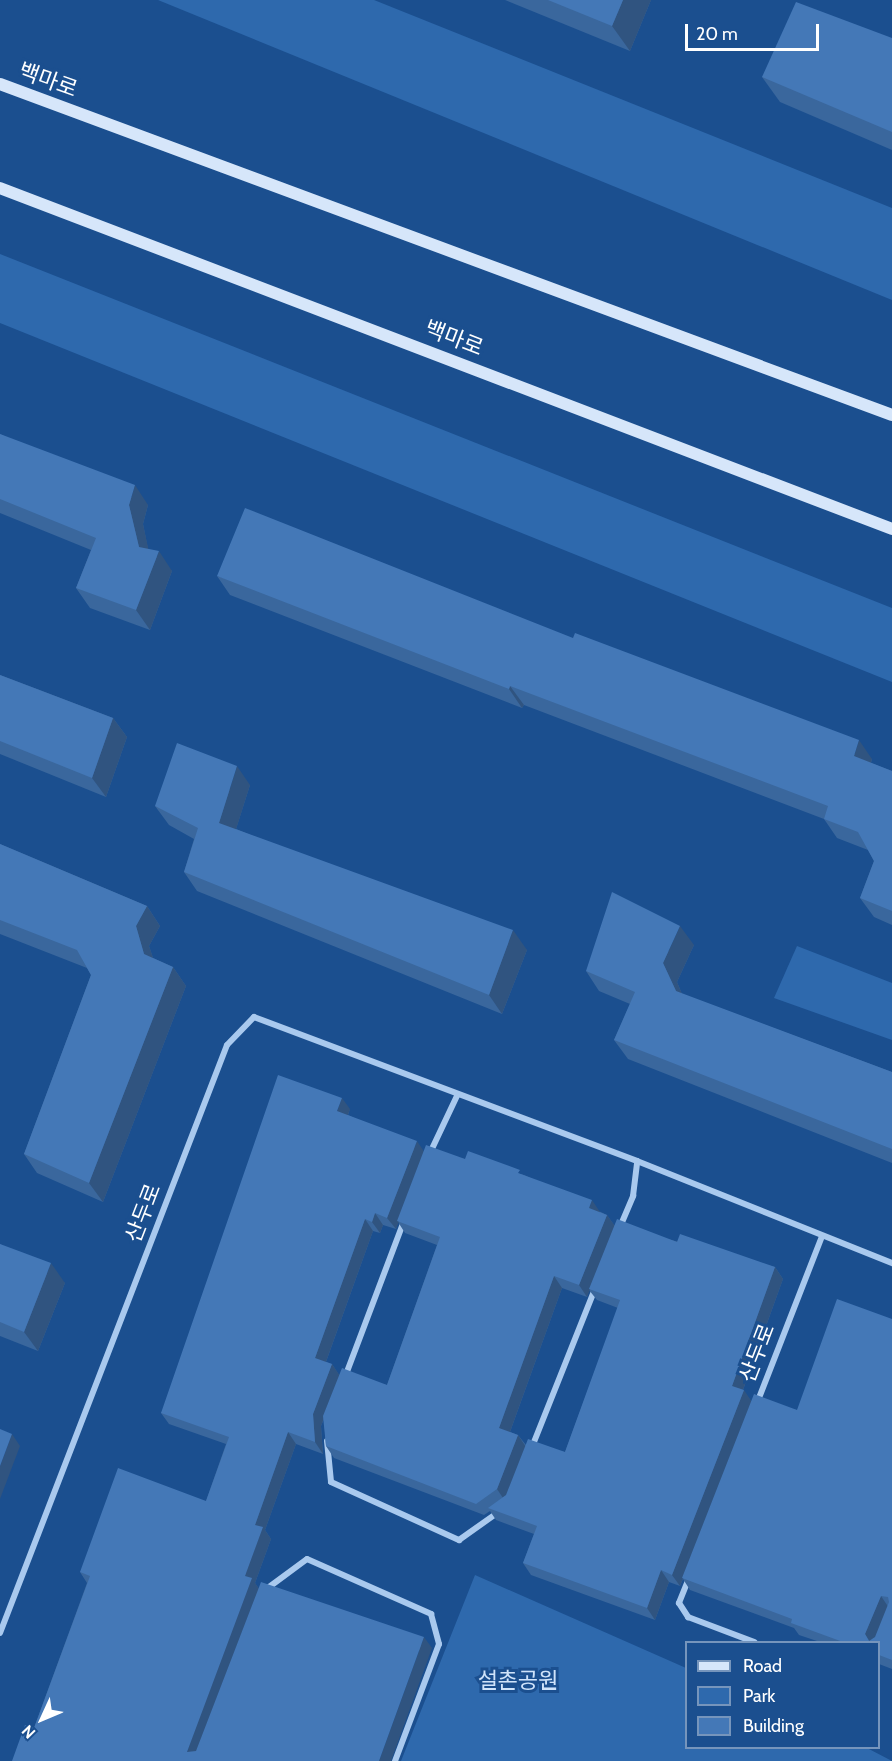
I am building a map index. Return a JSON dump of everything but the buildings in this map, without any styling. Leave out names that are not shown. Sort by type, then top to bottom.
[{"type":"main road","name":"백마로","points":[[0,84],[892,415]]},
{"type":"main road","name":"백마로","points":[[0,188],[892,529]]},
{"type":"street","name":"산두로","points":[[0,1634],[227,1045],[254,1017],[457,1096],[637,1161],[892,1263]]},
{"type":"street","points":[[426,1163],[457,1096]]},
{"type":"street","points":[[615,1240],[633,1196],[637,1161]]},
{"type":"street","points":[[343,1383],[410,1207]]},
{"type":"street","name":"산두로","points":[[752,1417],[822,1236]]},
{"type":"street","points":[[527,1460],[597,1284]]},
{"type":"street","points":[[326,1427],[331,1482],[459,1540],[509,1504]]},
{"type":"street","points":[[262,1599],[266,1588],[307,1559],[431,1614],[439,1644],[395,1761]]},
{"type":"street","points":[[692,1570],[679,1603],[688,1617],[751,1641]]},
{"type":"green space","points":[[158,0],[374,0],[892,208],[892,300]]},
{"type":"green space","points":[[0,254],[892,608],[892,682],[0,323]]},
{"type":"green space","points":[[797,946],[892,983],[892,1040],[774,998]]},
{"type":"green space","name":"설촌공원","points":[[475,1575],[685,1668],[685,1749],[869,1749],[892,1761],[401,1761]]}]
